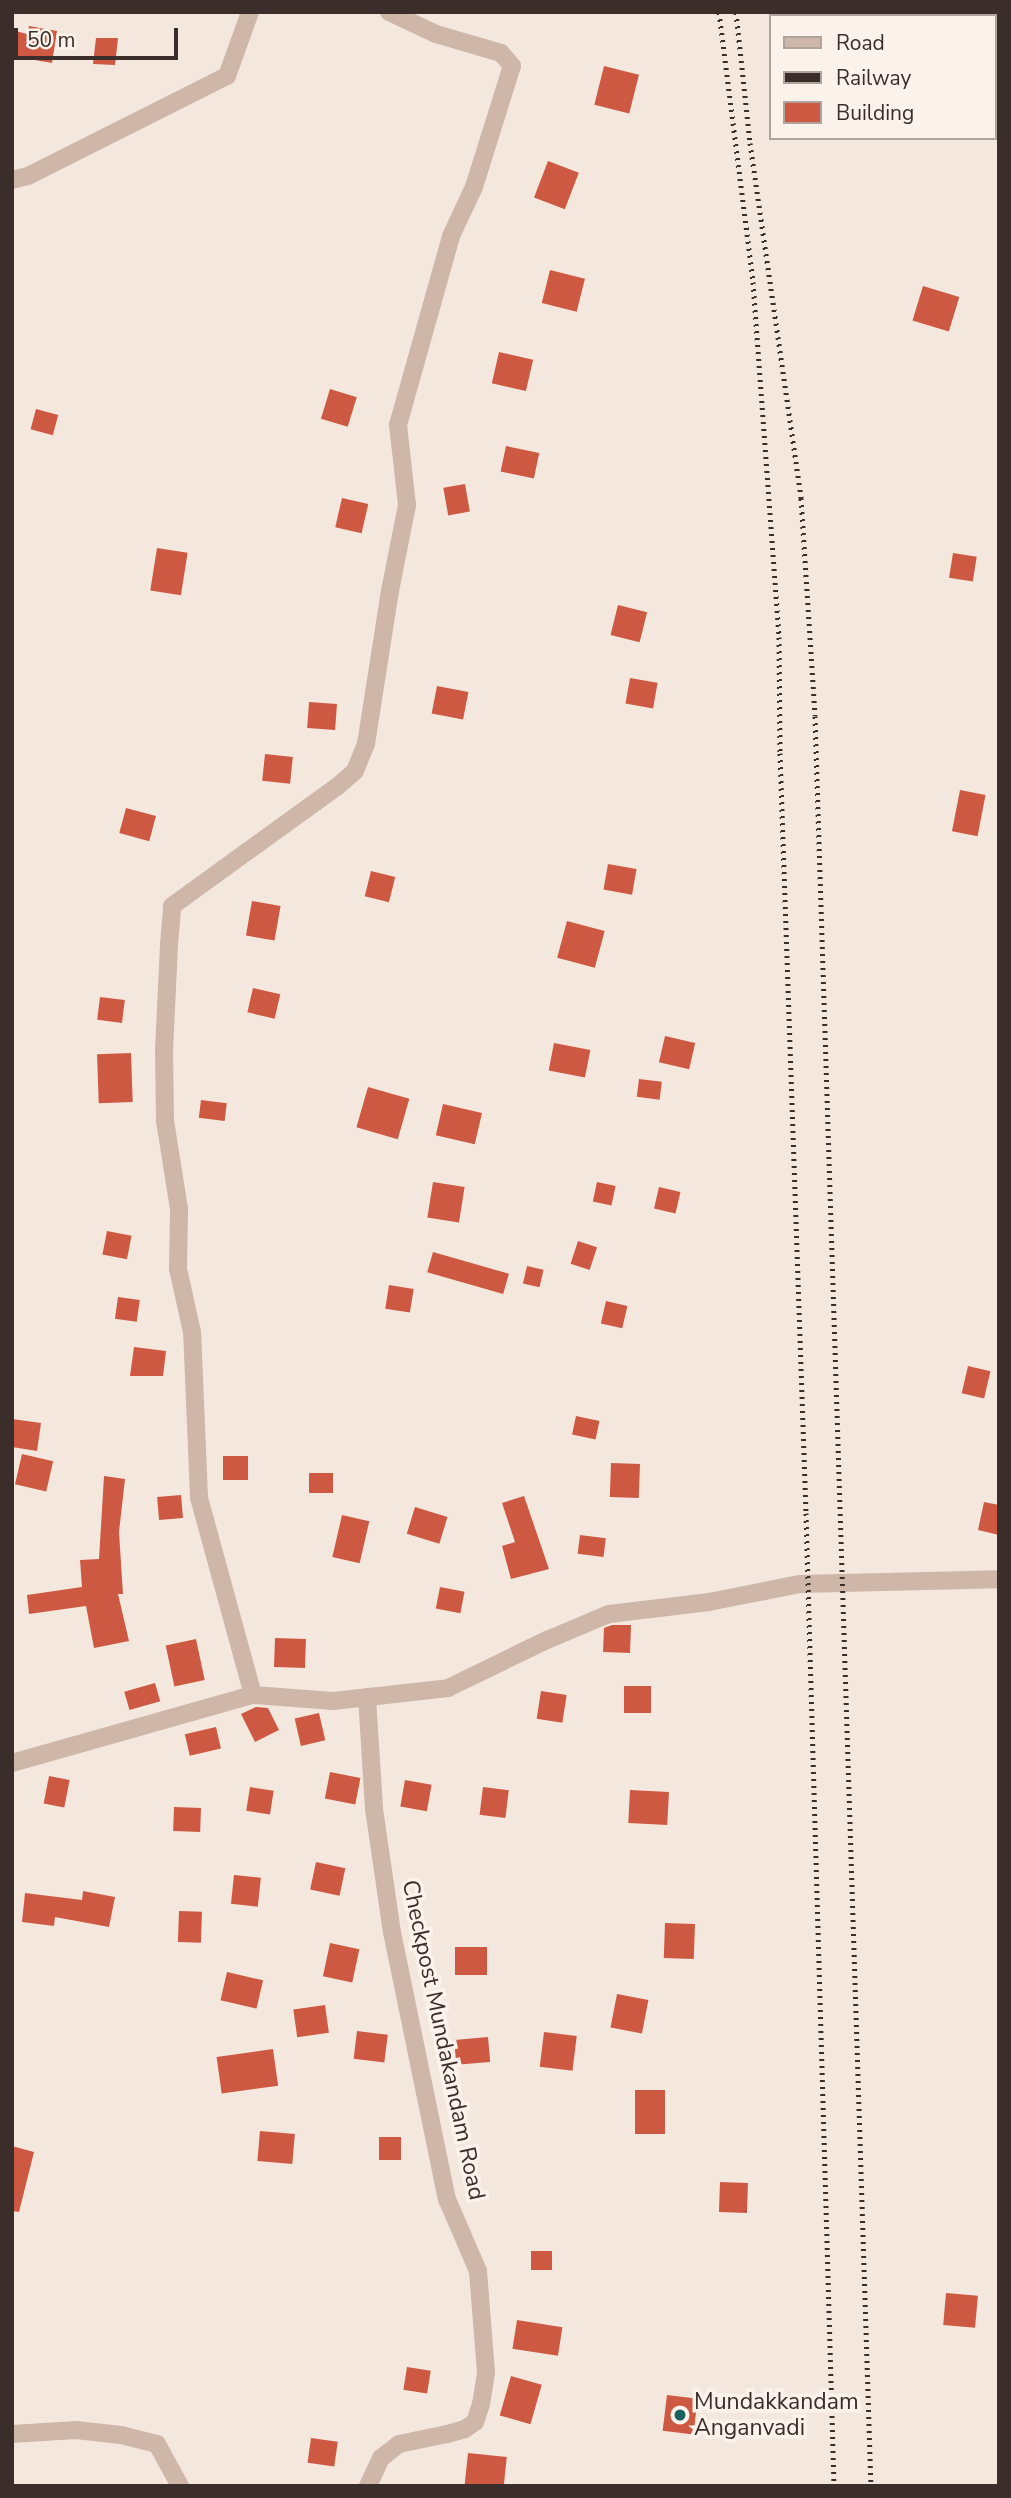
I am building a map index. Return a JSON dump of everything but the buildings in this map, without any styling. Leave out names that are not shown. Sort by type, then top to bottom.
[{"type":"street","points":[[12,180],[28,176],[227,76],[250,12]]},
{"type":"street","points":[[253,1695],[199,1497],[192,1332],[178,1269],[179,1209],[165,1121],[164,1051],[172,906],[340,785],[355,771],[366,744],[390,591],[407,505],[398,425],[451,236],[474,187],[512,66],[500,53],[436,34],[389,12]]},
{"type":"street","points":[[12,1763],[253,1695],[333,1701],[449,1688],[547,1640],[609,1614],[709,1602],[800,1584],[999,1579]]},
{"type":"street","name":"Checkpost Mundakandam Road","points":[[368,1697],[374,1809],[393,1932],[447,2199],[478,2271],[486,2373],[475,2422],[465,2429],[399,2444],[381,2458],[368,2486]]},
{"type":"street","points":[[12,2434],[76,2430],[121,2435],[157,2444],[180,2486]]},
{"type":"railway","points":[[719,12],[753,282],[779,637],[780,753],[806,1513],[834,2486]]},
{"type":"railway","points":[[736,12],[750,143],[801,498],[815,716],[871,2486]]},
{"type":"place","name":"Mundakkandam Anganvadi","points":[[680,2415]]}]
